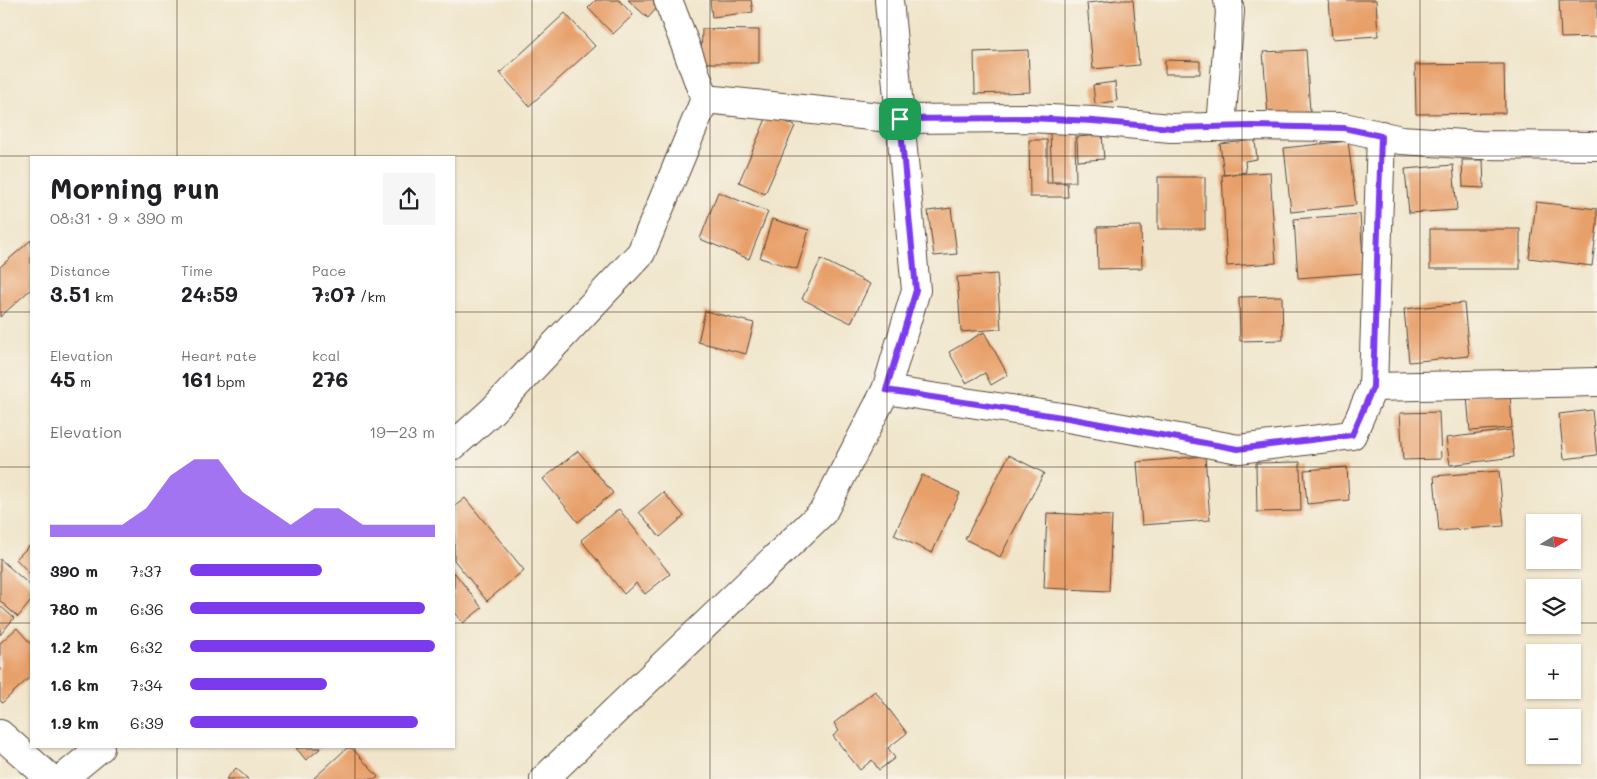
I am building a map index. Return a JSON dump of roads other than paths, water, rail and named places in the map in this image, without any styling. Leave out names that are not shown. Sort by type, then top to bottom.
[{"type":"street","points":[[455,444],[491,412],[642,253],[705,99],[668,0]]},
{"type":"street","points":[[544,779],[823,512],[886,390],[916,290],[889,0]]},
{"type":"street","points":[[1221,127],[1230,11],[1228,0]]},
{"type":"street","points":[[705,99],[900,119],[1028,118],[1093,121],[1171,128],[1344,128],[1401,140],[1479,145],[1597,146]]},
{"type":"street","points":[[886,390],[1068,418],[1238,449],[1352,435],[1373,387],[1381,136]]},
{"type":"street","points":[[1373,387],[1597,382]]},
{"type":"street","points":[[0,734],[51,779]]},
{"type":"street","points":[[62,779],[100,748]]}]
